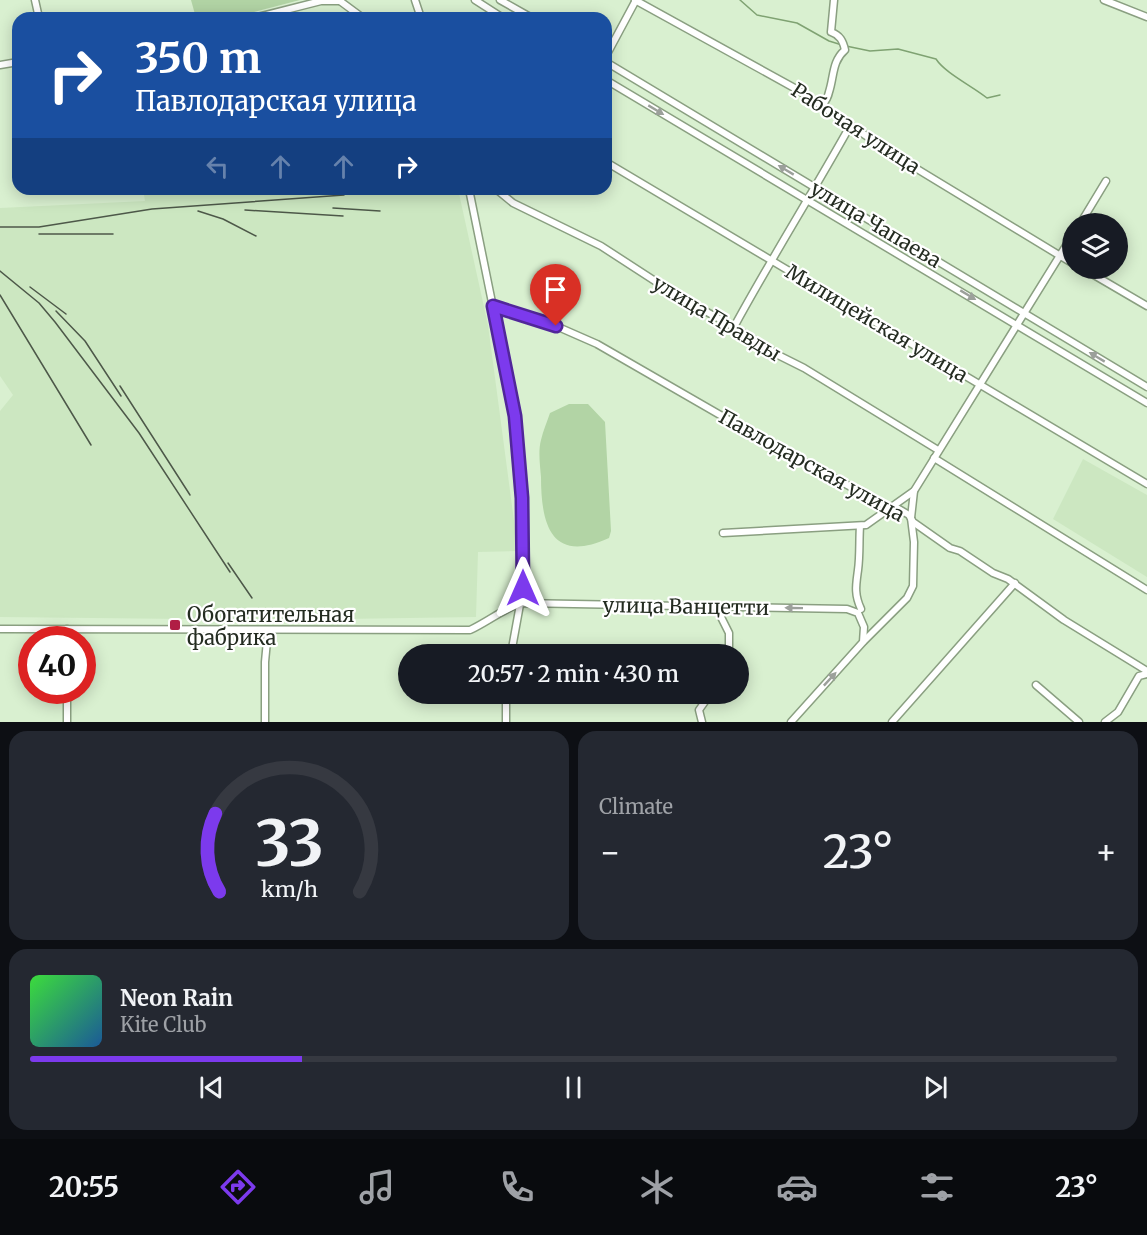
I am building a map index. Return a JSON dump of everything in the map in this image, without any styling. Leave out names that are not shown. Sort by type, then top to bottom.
[{"type":"street","points":[[278,12],[321,1],[340,0],[355,12]]},
{"type":"street","points":[[475,0],[494,12]]},
{"type":"street","points":[[500,0],[521,12]]},
{"type":"street","points":[[612,45],[636,0]]},
{"type":"street","name":"Рабочая улица","points":[[636,0],[798,90],[850,126],[1060,256]]},
{"type":"street","points":[[822,106],[829,93],[832,72],[839,55],[845,50],[844,43],[837,34],[831,32],[834,0]]},
{"type":"street","points":[[1104,0],[1147,17]]},
{"type":"street","name":"улица Чапаева","points":[[612,66],[1147,387]]},
{"type":"street","name":"улица Чапаева","points":[[612,84],[1147,403]]},
{"type":"street","points":[[734,327],[771,259],[850,126]]},
{"type":"street","name":"Милицейская улица","points":[[612,166],[1147,484]]},
{"type":"street","points":[[1087,213],[1106,181]]},
{"type":"street","points":[[471,195],[516,428],[522,498],[523,588],[513,644]]},
{"type":"street","name":"улица Правды","points":[[503,195],[513,203],[601,246],[648,278],[938,450]]},
{"type":"street","points":[[723,533],[866,525],[914,490],[1062,253]]},
{"type":"street","points":[[1101,279],[1147,306]]},
{"type":"street","name":"Павлодарская улица","points":[[493,306],[527,315],[597,344],[767,442],[890,508],[897,508],[950,548],[1015,583],[1064,620],[1147,673]]},
{"type":"street","points":[[933,458],[1147,590]]},
{"type":"street","points":[[791,722],[863,642],[907,598],[913,586],[914,542],[911,518],[914,490]]},
{"type":"street","points":[[860,526],[858,572],[855,586],[856,599],[861,609]]},
{"type":"street","points":[[892,722],[1015,583]]},
{"type":"street","points":[[96,629],[470,630],[520,603]]},
{"type":"street","name":"улица Ванцетти","points":[[520,603],[847,609],[858,613],[864,627],[863,642]]},
{"type":"street","points":[[716,607],[729,633],[729,644]]},
{"type":"street","points":[[0,629],[18,629]]},
{"type":"street","points":[[265,722],[265,662],[268,630]]},
{"type":"street","points":[[1105,722],[1118,712],[1139,676],[1147,673]]},
{"type":"street","points":[[1036,685],[1079,722]]},
{"type":"street","points":[[67,704],[67,722]]},
{"type":"street","points":[[506,704],[506,722]]},
{"type":"street","points":[[702,722],[699,710],[703,704]]},
{"type":"shaded area","points":[[191,0],[300,0],[254,12],[194,12]]},
{"type":"shaded area","points":[[144,195],[459,195],[488,325],[518,551],[478,552],[476,617],[274,620],[0,617],[0,411],[13,395],[0,376],[0,208],[145,201]]},
{"type":"shaded area","points":[[569,404],[588,404],[605,422],[611,531],[609,538],[590,545],[574,546],[562,543],[547,525],[544,511],[541,440],[550,413]]},
{"type":"shaded area","points":[[1083,459],[1147,495],[1147,577],[1053,519]]},
{"type":"waterway","points":[[740,0],[757,15],[797,23],[829,41],[842,45]]},
{"type":"waterway","points":[[846,46],[870,51],[898,49],[936,59],[952,74],[987,98],[1000,95]]},
{"type":"railway","points":[[0,227],[39,227],[152,209],[344,195]]},
{"type":"railway","points":[[333,208],[380,211]]},
{"type":"railway","points":[[245,210],[343,216]]},
{"type":"railway","points":[[198,211],[223,219],[256,236]]},
{"type":"railway","points":[[39,234],[113,234]]},
{"type":"railway","points":[[0,271],[39,303],[55,322],[139,433],[230,572]]},
{"type":"railway","points":[[30,287],[66,314]]},
{"type":"railway","points":[[0,295],[91,445]]},
{"type":"railway","points":[[56,311],[85,341],[121,396]]},
{"type":"railway","points":[[120,386],[190,495]]},
{"type":"railway","points":[[228,563],[252,598]]},
{"type":"place","name":"Обогатительная фабрика","points":[[175,625]]},
{"type":"route","points":[[523,588],[522,498],[515,416],[493,306],[556,326]]}]
